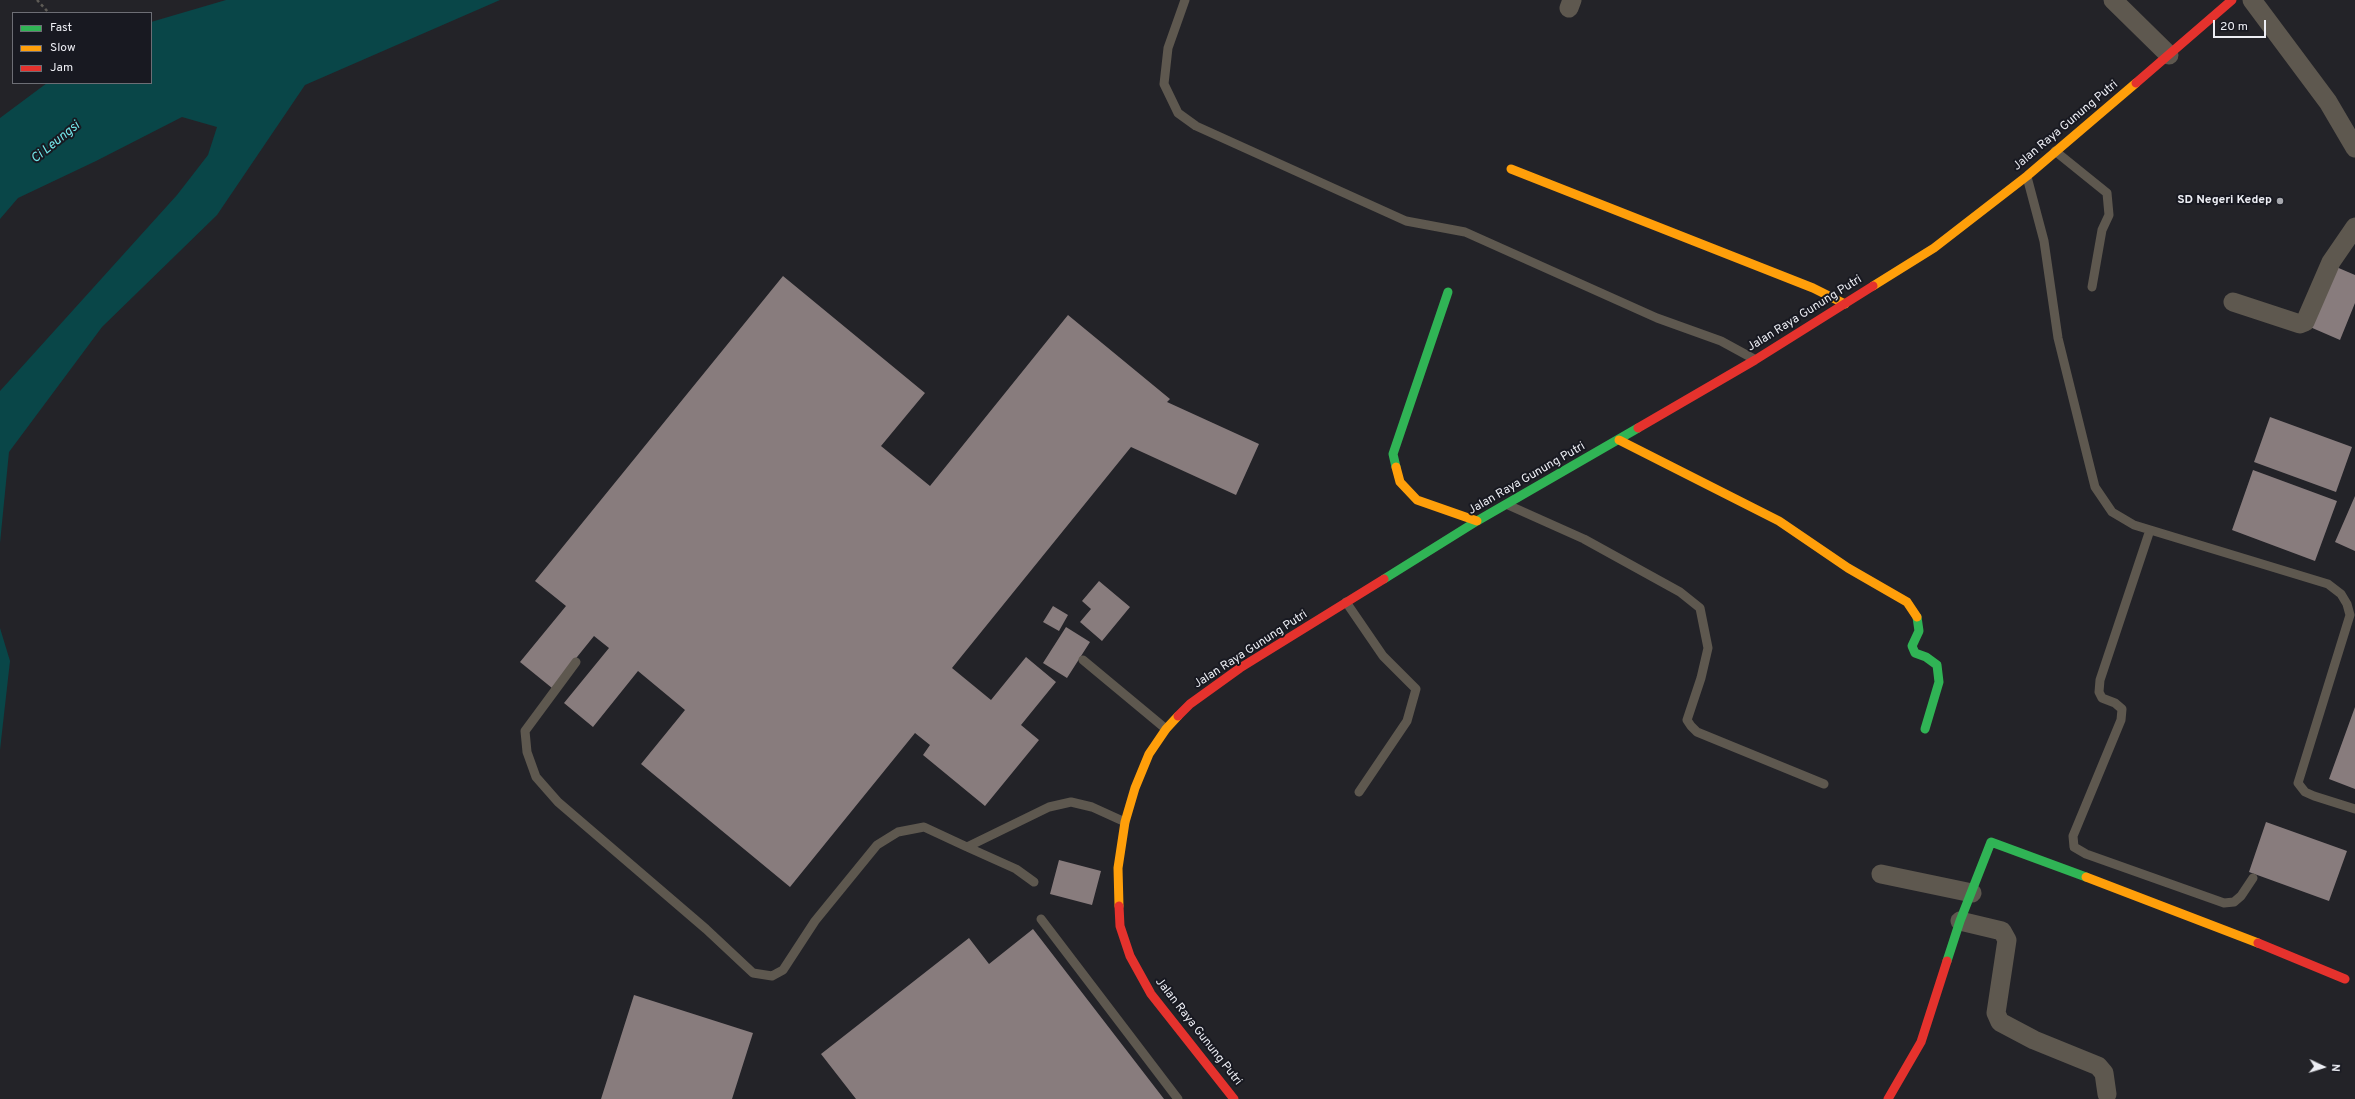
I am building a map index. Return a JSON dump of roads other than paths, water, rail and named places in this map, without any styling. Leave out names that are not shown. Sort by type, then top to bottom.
[{"type":"street","points":[[2113,0],[2169,56]]},
{"type":"street","name":"Jalan Raya Gunung Putri","points":[[1230,1098],[1151,994],[1130,956],[1120,926],[1118,904],[1118,868],[1125,822],[1135,788],[1149,754],[1166,729],[1190,704],[1240,668],[1477,521],[1755,360],[1934,248],[2027,176],[2169,56],[2232,0]]},
{"type":"street","points":[[2252,0],[2328,102],[2355,148]]},
{"type":"street","points":[[1511,169],[1813,288],[1845,304]]},
{"type":"street","points":[[2233,302],[2300,324],[2305,322],[2332,262],[2355,227]]},
{"type":"street","points":[[1448,292],[1393,454],[1400,482],[1417,500],[1477,521]]},
{"type":"street","points":[[1619,440],[1779,521],[1848,568],[1907,602],[1918,619],[1919,631],[1912,646],[1915,653],[1926,657],[1937,665],[1939,682],[1925,729]]},
{"type":"street","points":[[1888,1099],[1922,1042],[1960,921],[1991,842],[2178,911],[2345,979]]},
{"type":"street","points":[[1881,874],[1972,893]]},
{"type":"street","points":[[1960,921],[2002,931],[2007,940],[1996,1013],[2000,1022],[2034,1040],[2098,1066],[2104,1073],[2107,1094]]},
{"type":"lane","points":[[1185,0],[1168,48],[1164,84],[1178,113],[1196,126],[1406,221],[1465,232],[1657,318],[1721,342],[1755,360]]},
{"type":"lane","points":[[2056,151],[2107,193],[2109,215],[2102,230],[2092,287]]},
{"type":"lane","points":[[2027,176],[2044,241],[2058,338],[2095,487],[2112,512],[2134,525],[2328,584],[2341,594],[2347,604],[2350,615],[2298,784],[2305,792],[2314,796],[2355,809]]},
{"type":"lane","points":[[1506,505],[1584,539],[1680,592],[1700,608],[1708,648],[1701,678],[1687,720],[1691,726],[1697,732],[1824,784]]},
{"type":"lane","points":[[2150,530],[2100,680],[2099,692],[2102,698],[2115,703],[2122,709],[2121,720],[2073,836],[2074,847],[2086,854],[2224,903],[2234,902],[2241,896],[2253,878]]},
{"type":"lane","points":[[1346,602],[1383,656],[1416,689],[1406,721],[1359,792]]},
{"type":"lane","points":[[1083,660],[1166,729]]},
{"type":"lane","points":[[576,662],[525,731],[527,752],[536,777],[558,802],[706,928],[753,973],[772,976],[783,970],[815,922],[877,845],[898,832],[924,827],[1016,869],[1034,882]]},
{"type":"lane","points":[[967,847],[1049,807],[1071,802],[1092,807],[1125,822]]},
{"type":"lane","points":[[1041,919],[1178,1099]]},
{"type":"water","name":"Ci Leungsi","points":[[226,0],[500,0],[305,85],[217,215],[102,327],[9,452],[0,543],[0,391],[177,195],[208,155],[217,127],[182,117],[96,161],[18,198],[0,219],[0,118],[46,84],[152,84],[152,22]]},
{"type":"water","points":[[0,628],[10,661],[0,750]]},
{"type":"place","name":"SD Negeri Kedep","points":[[2280,201]]}]
